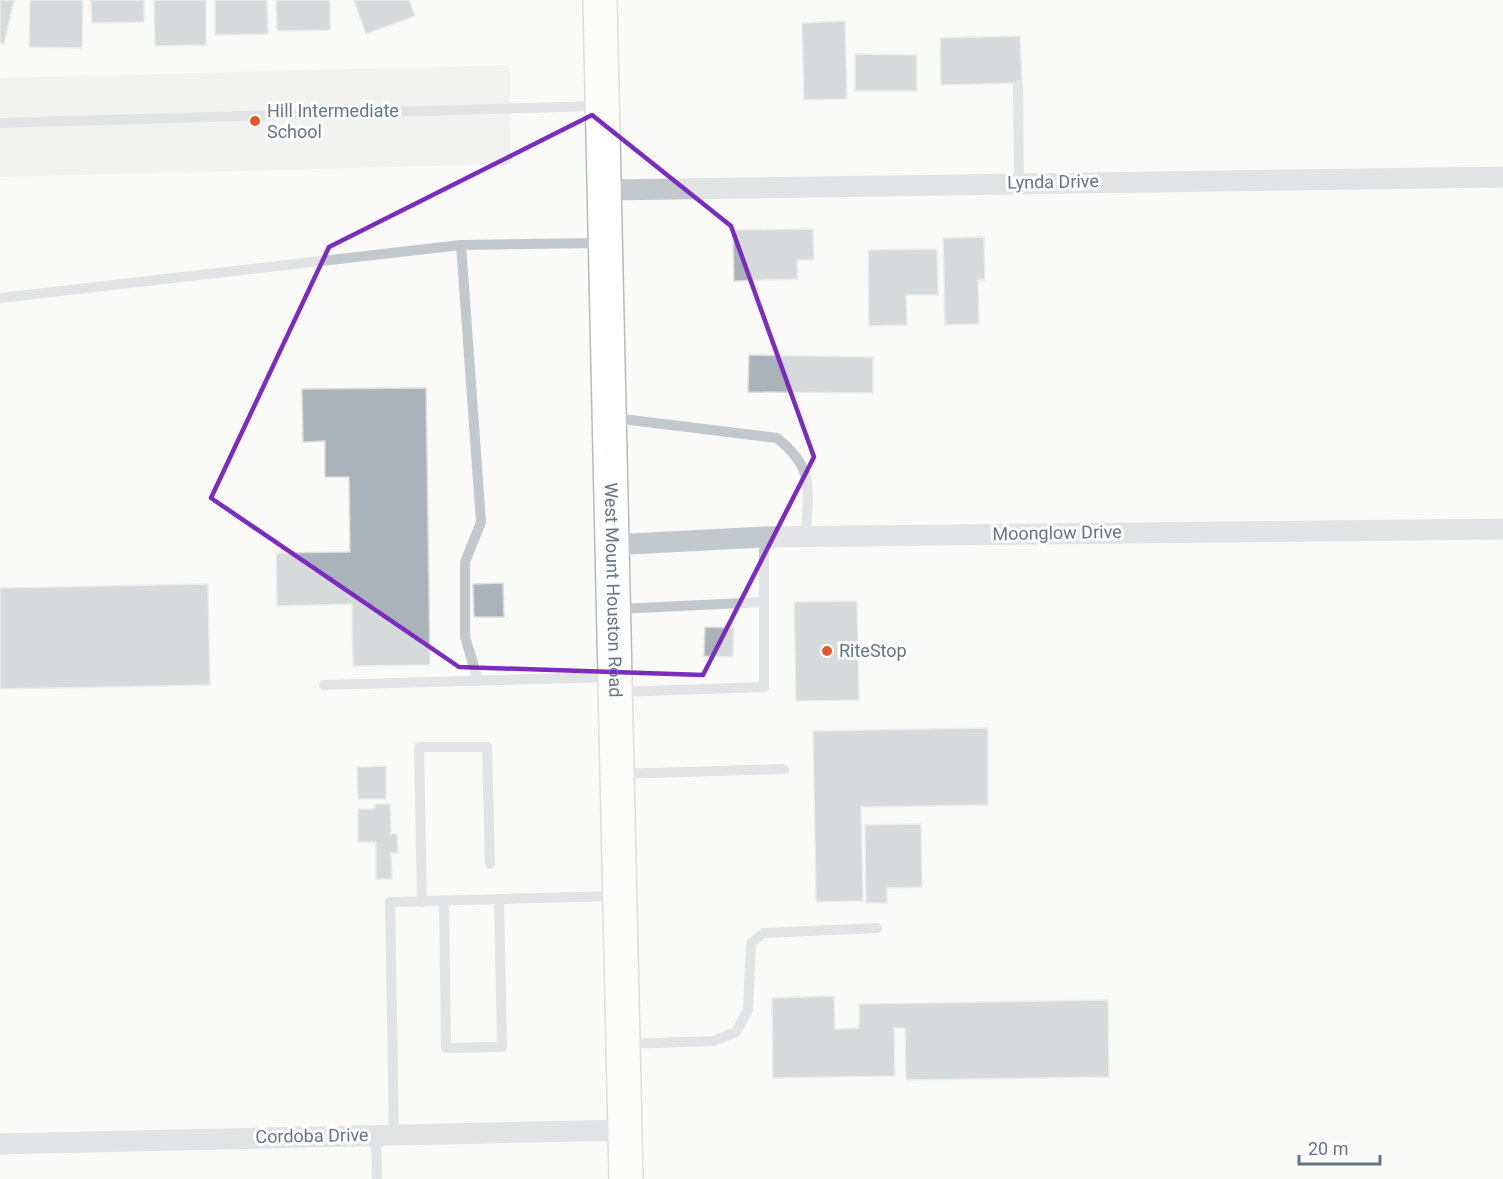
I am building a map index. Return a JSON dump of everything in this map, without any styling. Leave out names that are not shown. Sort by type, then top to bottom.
[{"type":"main road","name":"West Mount Houston Road","points":[[600,0],[626,1179]]},
{"type":"street","name":"Lynda Drive","points":[[604,190],[1019,182],[1503,177]]},
{"type":"street","name":"Moonglow Drive","points":[[611,545],[764,537],[1503,529]]},
{"type":"street","name":"Cordoba Drive","points":[[0,1144],[625,1130]]},
{"type":"lane","points":[[1018,85],[1019,182]]},
{"type":"lane","points":[[0,123],[602,106]]},
{"type":"lane","points":[[0,298],[461,245],[605,243]]},
{"type":"lane","points":[[461,245],[481,522],[465,562],[465,637],[478,680]]},
{"type":"lane","points":[[610,418],[777,438],[795,453],[807,476],[806,537]]},
{"type":"lane","points":[[324,685],[478,680],[764,687],[764,537]]},
{"type":"lane","points":[[613,609],[764,603]]},
{"type":"lane","points":[[422,902],[420,747],[487,747],[490,864]]},
{"type":"lane","points":[[616,774],[783,769]]},
{"type":"lane","points":[[377,1179],[385,1135],[390,902],[619,896]]},
{"type":"lane","points":[[444,901],[446,1048],[502,1047],[500,900]]},
{"type":"lane","points":[[623,1044],[712,1041],[736,1032],[748,1010],[751,943],[764,933],[877,928]]},
{"type":"highlighted area","points":[[592,115],[731,226],[814,457],[703,675],[459,667],[211,498],[329,247]]},
{"type":"shaded area","name":"Hill Intermediate School","points":[[510,65],[511,164],[0,177],[0,78]]},
{"type":"building","points":[[0,0],[14,0],[4,44],[0,43]]},
{"type":"building","points":[[30,0],[83,0],[82,48],[29,47]]},
{"type":"building","points":[[91,0],[144,0],[144,22],[92,23]]},
{"type":"building","points":[[154,0],[206,0],[206,45],[155,46]]},
{"type":"building","points":[[215,0],[267,0],[268,34],[215,35]]},
{"type":"building","points":[[276,0],[330,0],[330,30],[277,31]]},
{"type":"building","points":[[354,0],[409,0],[415,16],[366,34]]},
{"type":"building","points":[[845,21],[847,99],[804,100],[802,23]]},
{"type":"building","points":[[1020,36],[1022,83],[941,85],[940,38]]},
{"type":"building","points":[[855,54],[917,55],[917,91],[855,91]]},
{"type":"building","points":[[813,229],[814,260],[797,260],[798,279],[734,281],[733,230]]},
{"type":"building","points":[[984,237],[985,280],[978,280],[979,324],[945,325],[943,238]]},
{"type":"building","points":[[937,249],[938,295],[906,295],[907,325],[869,326],[868,250]]},
{"type":"building","points":[[749,355],[873,357],[873,393],[748,392]]},
{"type":"building","points":[[426,388],[430,665],[353,666],[352,604],[277,606],[276,553],[350,552],[349,477],[325,477],[325,441],[303,442],[302,389]]},
{"type":"building","points":[[503,583],[504,617],[474,617],[473,584]]},
{"type":"building","points":[[208,584],[210,685],[0,689],[0,588]]},
{"type":"building","name":"RiteStop","points":[[857,601],[859,700],[796,701],[794,602]]},
{"type":"building","points":[[705,627],[734,628],[733,657],[704,656]]},
{"type":"building","points":[[988,728],[988,805],[861,807],[863,901],[816,902],[813,731]]},
{"type":"building","points":[[386,766],[386,799],[358,799],[357,767]]},
{"type":"building","points":[[375,804],[390,804],[391,834],[397,834],[398,853],[391,853],[392,879],[376,879],[376,842],[358,842],[358,809],[375,809]]},
{"type":"building","points":[[921,824],[922,887],[887,888],[887,903],[866,903],[865,825]]},
{"type":"building","points":[[834,996],[835,1029],[859,1028],[859,1004],[1108,1000],[1109,1077],[906,1080],[905,1028],[894,1028],[895,1076],[773,1078],[772,998]]},
{"type":"place","name":"Hill Intermediate School","points":[[255,121]]},
{"type":"place","name":"RiteStop","points":[[827,651]]}]
